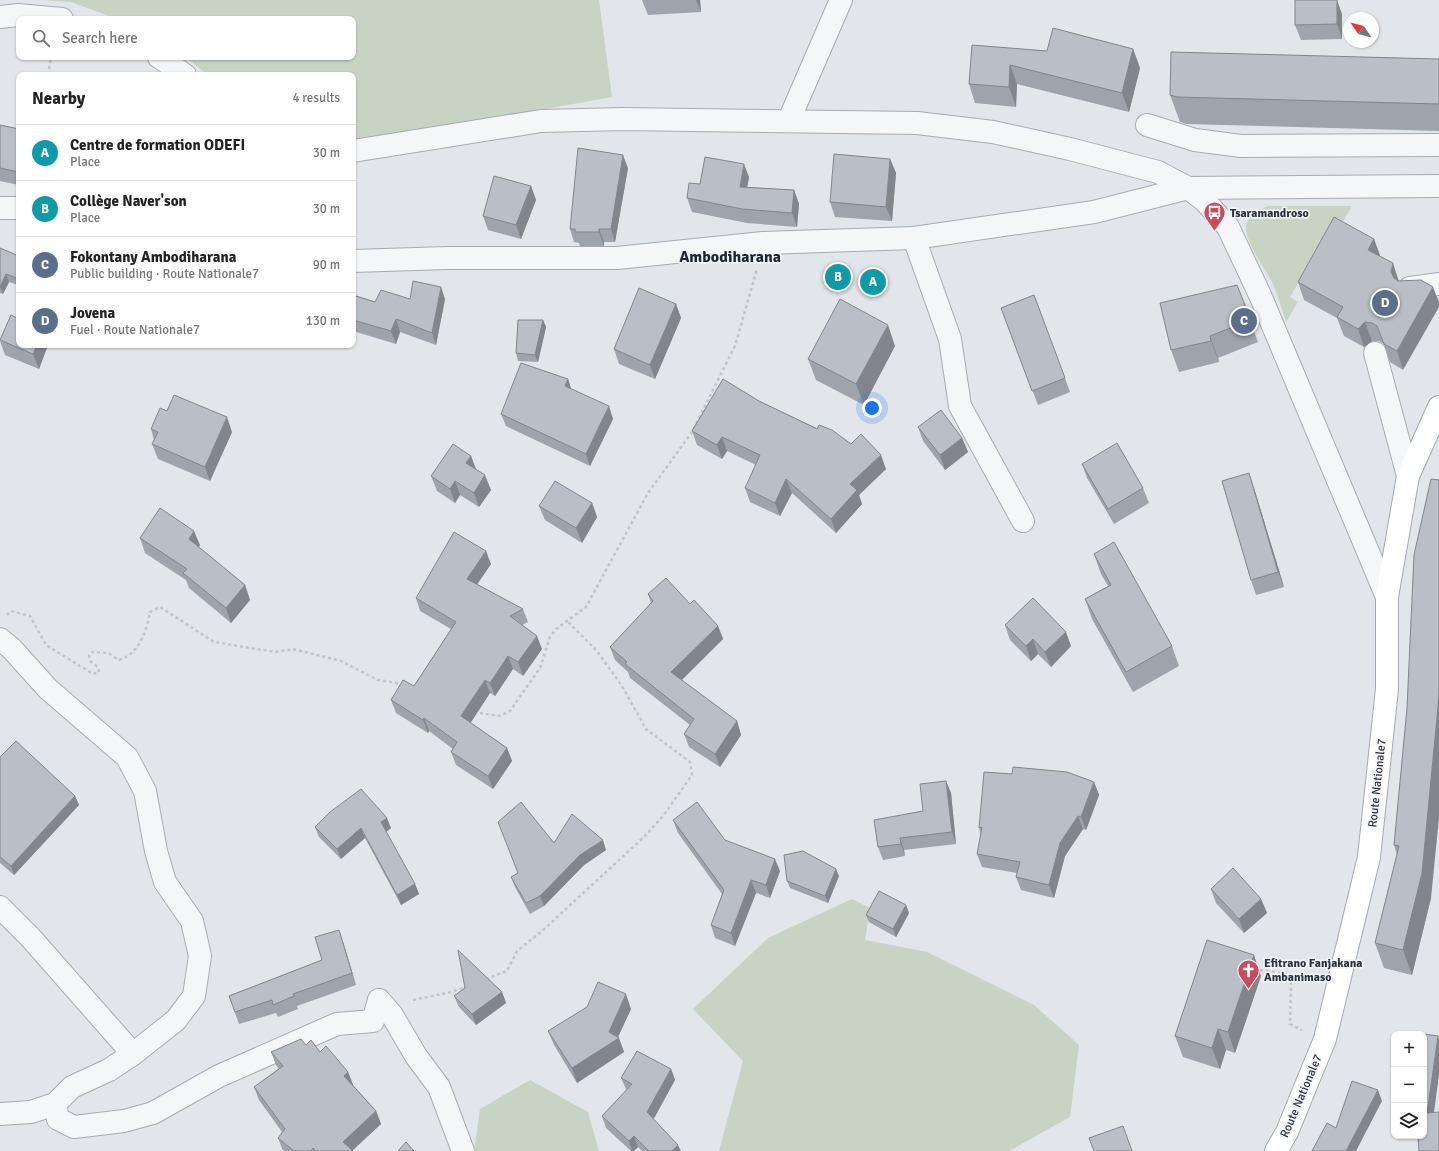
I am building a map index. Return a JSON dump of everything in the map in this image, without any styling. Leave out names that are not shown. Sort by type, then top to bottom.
[{"type":"main road","name":"Route Nationale7","points":[[1276,1151],[1290,1125],[1325,1039],[1369,857],[1386,689],[1387,597],[1408,476],[1439,408]]},
{"type":"street","points":[[789,120],[841,0]]},
{"type":"street","points":[[0,16],[29,16]]},
{"type":"street","points":[[164,60],[181,72]]},
{"type":"street","points":[[356,151],[541,121],[623,119],[789,120],[917,123],[993,132],[1070,148],[1158,172],[1188,188],[1205,201],[1228,227],[1260,296],[1387,597]]},
{"type":"street","points":[[1147,125],[1195,140],[1240,146],[1439,145]]},
{"type":"street","points":[[356,261],[447,258],[617,258],[763,243],[914,238],[1094,212],[1188,188],[1439,186]]},
{"type":"street","points":[[0,208],[16,208]]},
{"type":"street","points":[[914,238],[950,339],[960,406],[1023,520]]},
{"type":"street","points":[[1410,288],[1439,284]]},
{"type":"street","points":[[1375,353],[1408,476]]},
{"type":"street","points":[[0,1114],[31,1112],[55,1104],[72,1087],[109,1070],[133,1054],[176,1020],[194,996],[200,956],[192,921],[165,882],[156,851],[145,791],[127,757],[48,689],[12,648],[2,629]]},
{"type":"street","points":[[0,907],[30,937],[133,1054]]},
{"type":"street","points":[[55,1104],[58,1119],[74,1127],[124,1121],[153,1113],[219,1076],[337,1024],[373,1020],[379,1000],[392,1015],[416,1056],[438,1087],[463,1151]]},
{"type":"path","points":[[48,72],[50,60]]},
{"type":"path","points":[[468,711],[499,716],[510,711],[540,668],[550,637],[556,629],[586,607],[648,493],[692,432],[735,346],[751,293],[763,243]]},
{"type":"path","points":[[2,629],[11,611],[30,616],[46,645],[93,674],[99,672],[98,667],[91,662],[89,656],[92,652],[108,653],[119,660],[128,657],[145,635],[150,612],[160,607],[214,642],[275,652],[293,649],[341,661],[378,680],[409,686]]},
{"type":"path","points":[[479,982],[507,971],[517,951],[542,931],[644,837],[663,816],[692,776],[690,762],[646,730],[622,686],[597,651],[568,621]]},
{"type":"path","points":[[1260,970],[1287,974],[1291,983],[1290,1024],[1298,1028]]},
{"type":"path","points":[[392,1015],[416,998],[451,992],[472,984]]},
{"type":"green space","points":[[44,0],[599,0],[612,97],[356,143],[356,72],[204,72],[189,60],[356,60],[356,16],[109,16],[71,2]]},
{"type":"green space","points":[[1269,206],[1352,206],[1339,228],[1332,225],[1290,297],[1298,302],[1286,322],[1273,284],[1249,241],[1246,228],[1247,223],[1254,213]]},
{"type":"green space","points":[[852,899],[870,908],[865,940],[927,952],[1034,1005],[1079,1045],[1070,1117],[1009,1151],[719,1151],[743,1061],[693,1009],[768,938]]},
{"type":"green space","points":[[530,1080],[588,1112],[599,1151],[474,1151],[480,1109]]},
{"type":"building","points":[[1295,0],[1337,0],[1337,24],[1295,25]]},
{"type":"building","points":[[1053,28],[1133,49],[1122,93],[1010,65],[1009,87],[969,84],[972,45],[1047,51]]},
{"type":"building","points":[[1171,52],[1439,59],[1439,104],[1177,97],[1170,95]]},
{"type":"building","points":[[0,125],[16,128],[16,171],[0,168]]},
{"type":"building","points":[[578,148],[623,155],[611,229],[599,229],[599,232],[575,232],[575,229],[570,229]]},
{"type":"building","points":[[834,154],[890,159],[886,207],[830,202]]},
{"type":"building","points":[[705,157],[744,164],[740,187],[794,190],[792,213],[742,209],[687,198],[689,183],[700,184]]},
{"type":"building","points":[[494,176],[531,186],[516,225],[483,216]]},
{"type":"building","points":[[1334,217],[1374,239],[1368,250],[1393,263],[1391,272],[1394,278],[1398,281],[1421,280],[1433,287],[1397,351],[1384,344],[1377,326],[1372,323],[1365,322],[1358,329],[1337,317],[1343,307],[1298,282]]},
{"type":"building","points":[[0,248],[16,255],[16,278],[6,274],[0,287]]},
{"type":"building","points":[[413,281],[441,287],[432,333],[396,319],[391,331],[356,321],[356,296],[375,302],[381,290],[410,299]]},
{"type":"building","points":[[1237,285],[1251,320],[1210,336],[1211,341],[1171,350],[1160,303]]},
{"type":"building","points":[[639,288],[676,304],[650,365],[614,349]]},
{"type":"building","points":[[1034,295],[1065,378],[1032,391],[1001,308]]},
{"type":"building","points":[[840,299],[888,325],[856,384],[808,359]]},
{"type":"building","points":[[11,315],[16,318],[16,347],[0,340]]},
{"type":"building","points":[[518,320],[543,320],[535,355],[516,353]]},
{"type":"building","points":[[19,348],[36,348],[33,354]]},
{"type":"building","points":[[521,363],[568,379],[565,386],[609,406],[586,454],[501,414]]},
{"type":"building","points":[[723,379],[759,401],[817,429],[819,425],[832,430],[851,444],[861,434],[881,455],[850,484],[857,490],[831,519],[786,479],[775,503],[745,488],[760,455],[722,437],[717,445],[692,431]]},
{"type":"building","points":[[174,395],[227,417],[205,467],[152,444],[158,432],[151,429],[160,408],[167,411]]},
{"type":"building","points":[[941,410],[962,438],[940,455],[918,427]]},
{"type":"building","points":[[1117,443],[1143,488],[1108,509],[1082,464]]},
{"type":"building","points":[[453,444],[471,456],[466,463],[485,475],[474,493],[455,481],[450,489],[431,476]]},
{"type":"building","points":[[1249,473],[1278,572],[1251,580],[1222,481]]},
{"type":"building","points":[[1431,479],[1439,480],[1438,707],[1422,873],[1403,950],[1375,943],[1399,846],[1394,845],[1407,708],[1414,555]]},
{"type":"building","points":[[555,481],[592,503],[576,528],[539,506]]},
{"type":"building","points":[[160,508],[194,531],[189,539],[245,585],[226,608],[183,573],[187,569],[140,538]]},
{"type":"building","points":[[454,532],[486,551],[467,579],[523,609],[510,616],[537,636],[518,662],[508,656],[490,683],[485,680],[461,716],[507,748],[488,776],[451,752],[457,742],[424,718],[423,720],[391,700],[403,680],[414,686],[456,622],[416,598]]},
{"type":"building","points":[[1114,542],[1172,646],[1126,672],[1085,599],[1111,585],[1094,554]]},
{"type":"building","points":[[666,578],[690,604],[694,600],[718,626],[671,672],[737,721],[715,754],[684,734],[694,719],[625,664],[627,662],[610,647],[653,601],[648,594]]},
{"type":"building","points":[[1033,598],[1066,632],[1045,652],[1033,639],[1026,646],[1005,625]]},
{"type":"building","points":[[16,741],[75,796],[11,866],[0,857],[0,757]]},
{"type":"building","points":[[1013,767],[1067,772],[1094,782],[1081,817],[1078,816],[1060,843],[1049,885],[1016,877],[1020,862],[977,854],[982,827],[979,828],[984,772],[1012,774]]},
{"type":"building","points":[[946,781],[952,832],[900,838],[901,844],[878,847],[874,820],[923,811],[920,784]]},
{"type":"building","points":[[361,789],[387,818],[381,822],[415,884],[397,895],[361,828],[337,849],[315,827],[330,812]]},
{"type":"building","points":[[521,802],[554,843],[572,814],[603,840],[580,855],[540,896],[526,903],[511,877],[518,873],[498,822]]},
{"type":"building","points":[[697,802],[725,840],[775,859],[766,885],[751,880],[731,933],[711,925],[724,890],[673,820]]},
{"type":"building","points":[[803,851],[836,869],[825,896],[787,881],[784,855]]},
{"type":"building","points":[[1233,868],[1261,899],[1239,919],[1211,889]]},
{"type":"building","points":[[879,891],[906,905],[893,929],[866,915]]},
{"type":"building","points":[[339,930],[352,973],[293,994],[294,996],[273,1005],[272,1000],[235,1012],[229,996],[322,960],[315,937]]},
{"type":"building","points":[[1207,940],[1254,955],[1228,1032],[1218,1029],[1212,1048],[1175,1036]]},
{"type":"building","points":[[458,950],[502,992],[472,1014],[454,996],[465,988]]},
{"type":"building","points":[[598,982],[626,994],[609,1032],[619,1038],[572,1068],[548,1031],[587,1007]]},
{"type":"building","points":[[1427,1034],[1438,1036],[1427,1113]]},
{"type":"building","points":[[301,1039],[306,1045],[311,1040],[320,1052],[326,1046],[348,1072],[344,1076],[376,1111],[343,1142],[353,1151],[316,1151],[313,1148],[311,1151],[294,1151],[278,1138],[285,1129],[254,1087],[283,1066],[271,1052]]},
{"type":"building","points":[[637,1051],[671,1069],[647,1112],[678,1145],[672,1151],[649,1151],[634,1136],[629,1141],[602,1116],[632,1084],[621,1078]]},
{"type":"building","points":[[1352,1081],[1378,1090],[1346,1151],[1312,1151],[1327,1123],[1336,1128]]},
{"type":"building","points":[[1439,1112],[1439,1151],[1419,1151],[1418,1139],[1427,1139],[1427,1113]]},
{"type":"building","points":[[1123,1126],[1132,1151],[1094,1151],[1089,1138]]},
{"type":"building","points":[[406,1142],[414,1151],[398,1151]]},
{"type":"place","name":"Tsaramandroso","points":[[1214,232]]},
{"type":"place","name":"Collège Naver'son","points":[[838,277]]},
{"type":"place","name":"Centre de formation ODEFI","points":[[873,282]]},
{"type":"place","name":"Jovena","points":[[1385,303]]},
{"type":"place","name":"Fokontany Ambodiharana","points":[[1244,321]]},
{"type":"place","name":"Efitrano Fanjakana Ambanimaso","points":[[1248,990]]},
{"type":"district","name":"Ambodiharana","points":[[730,256]]}]
